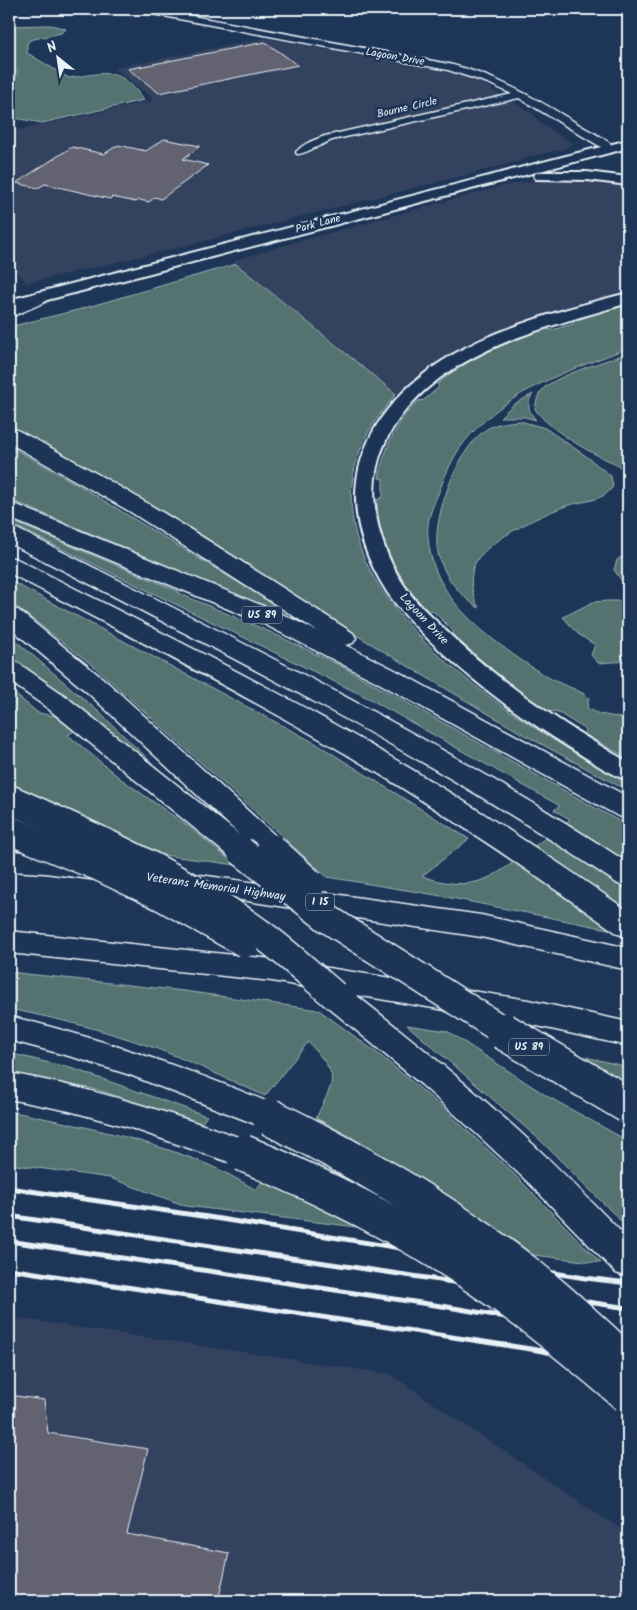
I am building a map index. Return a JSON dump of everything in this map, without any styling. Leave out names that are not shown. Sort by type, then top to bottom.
[{"type":"highway","points":[[9,312],[38,298]]},
{"type":"highway","points":[[9,435],[49,455],[167,525],[506,740]]},
{"type":"highway","name":"US 89","points":[[9,510],[271,618],[386,676],[506,740],[628,809]]},
{"type":"highway","points":[[9,534],[331,699],[458,769],[628,877]]},
{"type":"highway","points":[[9,564],[322,729],[494,834],[628,926]]},
{"type":"highway","name":"US 89","points":[[9,615],[97,687],[339,910],[433,986],[547,1058],[628,1105]]},
{"type":"highway","points":[[9,669],[55,701],[328,919],[433,986]]},
{"type":"highway","points":[[9,799],[59,820],[121,850],[195,891],[264,936],[428,1071],[485,1121],[548,1180],[628,1262]]},
{"type":"highway","points":[[9,830],[100,867],[162,897],[334,995]]},
{"type":"highway","name":"Veterans Memorial Highway","points":[[9,861],[64,866],[481,926],[628,959]]},
{"type":"highway","points":[[9,942],[272,970],[528,1012],[628,1034]]},
{"type":"highway","points":[[9,1028],[83,1047],[159,1070],[270,1117],[338,1151],[445,1217],[561,1303],[628,1365]]},
{"type":"highway","points":[[9,1086],[86,1101],[133,1114],[243,1153],[342,1198],[435,1249],[470,1272],[553,1332],[628,1395]]},
{"type":"main road","name":"Park Lane","points":[[9,306],[441,191],[628,144]]},
{"type":"main road","name":"Lagoon Drive","points":[[610,148],[628,159]]},
{"type":"main road","points":[[441,191],[551,175],[628,180]]},
{"type":"main road","name":"Lagoon Drive","points":[[628,298],[528,329],[488,344],[438,371],[404,400],[377,436],[366,468],[364,505],[369,533],[381,562],[398,593],[441,640],[520,705],[628,772]]},
{"type":"street","name":"Lagoon Drive","points":[[142,9],[465,70],[489,78],[610,148]]},
{"type":"street","points":[[181,17],[195,9]]},
{"type":"street","name":"Bourne Circle","points":[[301,152],[310,145],[329,138],[520,95]]},
{"type":"shaded area","points":[[266,38],[446,72],[478,81],[533,114],[540,122],[573,144],[565,149],[531,156],[517,162],[177,248],[27,283],[9,264],[9,132],[155,100],[114,68]]},
{"type":"shaded area","points":[[568,178],[628,184],[628,291],[523,323],[486,337],[436,363],[396,394],[233,261],[281,246],[502,186],[535,180]]},
{"type":"shaded area","points":[[9,1317],[390,1374],[622,1530],[628,1536],[628,1601],[9,1601]]},
{"type":"green space","points":[[51,25],[66,29],[61,33],[30,40],[27,44],[27,53],[69,78],[93,74],[119,76],[127,81],[144,100],[42,123],[9,117],[9,85],[14,82],[18,71],[9,71],[9,26]]},
{"type":"green space","points":[[236,264],[396,394],[369,431],[351,489],[359,544],[385,595],[426,643],[476,686],[529,724],[628,784],[628,791],[521,733],[421,674],[270,583],[114,483],[9,427],[9,327],[81,309]]},
{"type":"green space","points":[[628,304],[628,348],[566,372],[522,393],[478,426],[459,449],[452,461],[432,510],[428,531],[429,548],[435,568],[443,586],[462,611],[491,637],[524,662],[551,679],[586,695],[589,698],[587,708],[599,714],[628,719],[628,758],[584,734],[586,730],[556,711],[549,712],[511,685],[451,635],[454,632],[433,611],[427,611],[399,573],[392,560],[381,531],[377,500],[383,497],[383,479],[379,478],[384,456],[392,436],[410,409],[418,401],[424,400],[439,387],[437,384],[462,366],[517,339],[546,329],[552,330],[573,324],[573,321]]},
{"type":"green space","points":[[628,353],[628,469],[626,470],[570,440],[541,417],[535,409],[540,393],[551,383],[572,373]]},
{"type":"green space","points":[[533,394],[529,401],[529,407],[536,420],[525,417],[500,417],[514,404]]},
{"type":"green space","points":[[520,421],[545,428],[586,456],[611,476],[613,486],[605,495],[599,498],[569,505],[533,520],[506,535],[484,552],[477,560],[472,571],[472,590],[479,608],[457,589],[441,564],[437,546],[439,517],[457,467],[474,440],[492,426]]},
{"type":"green space","points":[[9,446],[78,485],[282,609],[278,612],[9,499]]},
{"type":"green space","points":[[9,520],[178,591],[178,593],[268,631],[345,668],[628,826],[628,933],[436,895],[327,877],[95,667],[9,601],[9,580],[315,743],[469,839],[422,876],[456,884],[482,880],[506,868],[570,819],[554,810],[560,806],[368,698],[9,523]]},
{"type":"green space","points":[[628,552],[628,589],[614,570],[617,560]]},
{"type":"green space","points":[[628,601],[628,661],[598,663],[591,655],[595,645],[578,634],[563,617],[593,602]]},
{"type":"green space","points":[[9,635],[99,712],[169,779],[77,705],[9,655]]},
{"type":"green space","points":[[9,682],[15,694],[38,713],[55,716],[74,731],[68,735],[121,779],[185,824],[236,865],[156,854],[9,788]]},
{"type":"green space","points":[[9,972],[184,991],[319,1010],[381,1056],[441,1106],[514,1174],[601,1263],[533,1255],[447,1195],[316,1118],[328,1094],[332,1078],[326,1063],[308,1042],[265,1096],[158,1049],[73,1023],[9,1009]]},
{"type":"green space","points":[[407,1025],[447,1031],[547,1096],[628,1141],[628,1228],[540,1140]]},
{"type":"green space","points":[[9,1053],[74,1069],[207,1116],[201,1124],[98,1090],[9,1073]]},
{"type":"green space","points":[[569,1053],[628,1067],[628,1087]]},
{"type":"green space","points":[[9,1111],[110,1133],[160,1147],[209,1165],[256,1190],[263,1180],[357,1227],[186,1206],[110,1178],[9,1164]]},
{"type":"building","points":[[265,42],[298,65],[159,93],[128,69]]},
{"type":"building","points":[[164,139],[200,146],[183,159],[208,165],[161,199],[155,197],[149,202],[139,200],[136,202],[112,197],[110,199],[45,184],[38,188],[16,183],[72,147],[104,154],[118,145],[146,151]]},
{"type":"building","points":[[9,1395],[44,1400],[48,1433],[148,1449],[127,1534],[229,1553],[218,1601],[9,1601]]},
{"type":"railway","points":[[9,1188],[208,1217],[585,1278],[628,1283]]},
{"type":"railway","points":[[9,1216],[628,1308]]},
{"type":"railway","points":[[9,1241],[448,1307],[628,1338]]},
{"type":"railway","points":[[9,1269],[537,1350],[628,1368]]}]
